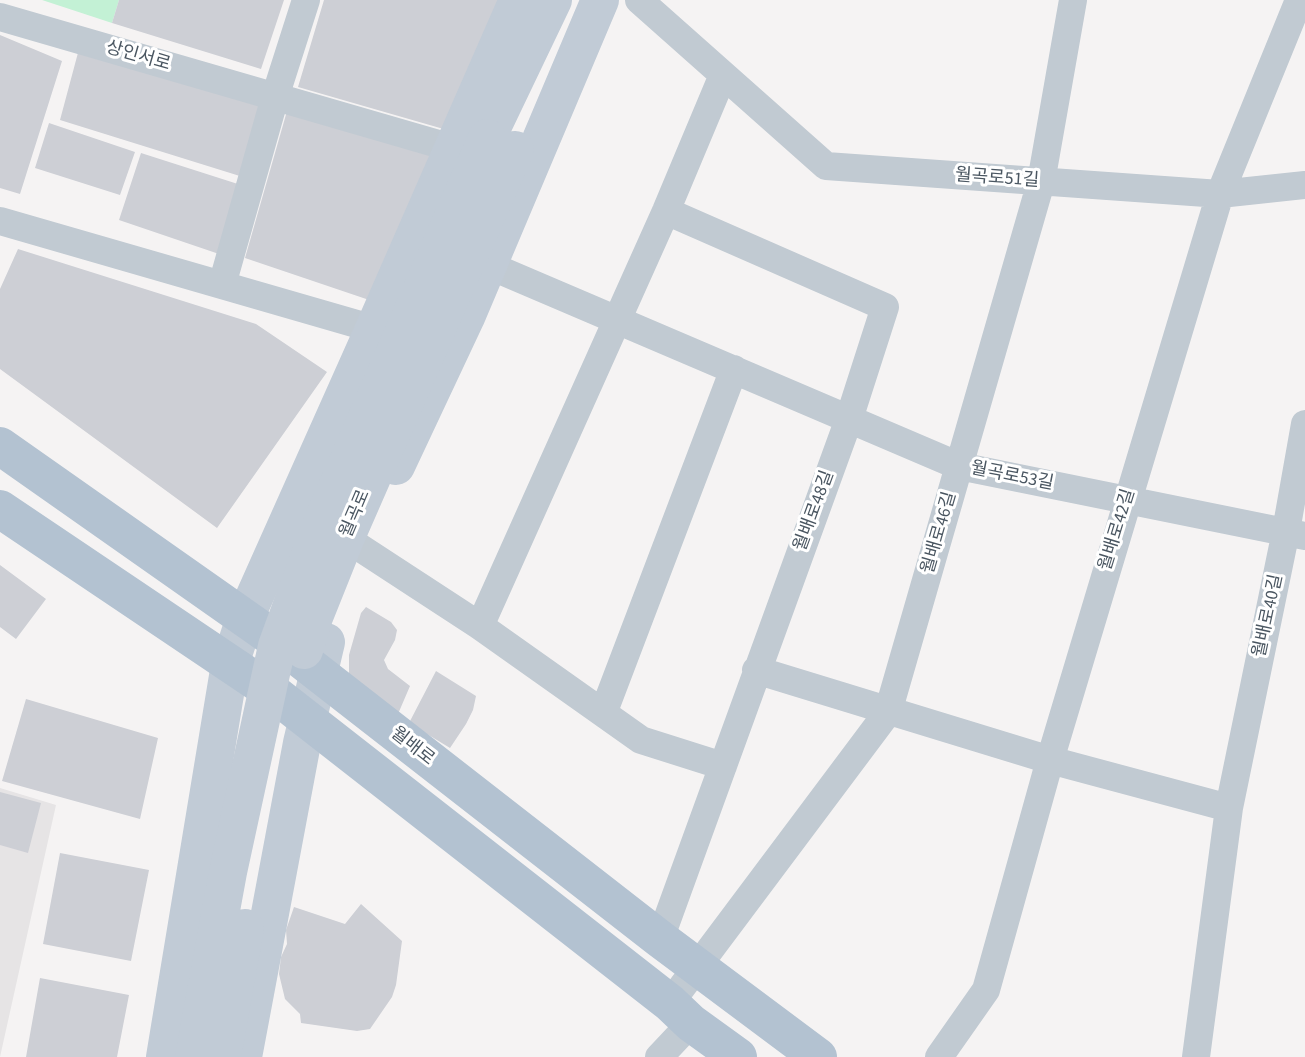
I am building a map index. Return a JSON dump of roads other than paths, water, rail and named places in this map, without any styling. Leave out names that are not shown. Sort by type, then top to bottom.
[{"type":"main road","points":[[165,1057],[230,664],[244,618],[374,329],[485,145],[518,0]]},
{"type":"main road","name":"월곡로","points":[[194,1057],[228,872],[277,646],[323,520],[485,145],[552,0]]},
{"type":"main road","name":"월곡로","points":[[222,1057],[283,717],[314,617],[346,537],[485,145],[581,0]]},
{"type":"main road","points":[[243,1057],[307,720],[337,594],[488,265],[600,0]]},
{"type":"main road","name":"월배로","points":[[0,446],[244,618],[660,939],[818,1057]]},
{"type":"main road","points":[[0,509],[272,692],[738,1057]]},
{"type":"street","points":[[222,285],[275,96],[306,0]]},
{"type":"street","name":"월곡로51길","points":[[639,0],[825,166],[1220,194],[1305,184]]},
{"type":"street","name":"월배로46길","points":[[659,1057],[680,1013],[697,967],[888,712],[1041,182],[1073,0]]},
{"type":"street","name":"월배로42길","points":[[939,1057],[986,990],[1050,760],[1220,194],[1299,0]]},
{"type":"street","name":"상인서로","points":[[0,17],[275,96],[485,145]]},
{"type":"street","points":[[480,626],[666,211],[723,75]]},
{"type":"street","name":"월배로48길","points":[[660,939],[849,419],[885,307],[666,211]]},
{"type":"street","points":[[0,221],[374,329]]},
{"type":"street","name":"월곡로53길","points":[[488,265],[959,466],[1296,533]]},
{"type":"street","points":[[604,711],[734,369]]},
{"type":"street","name":"월배로40길","points":[[1196,1057],[1229,808],[1296,533],[1305,424]]},
{"type":"street","name":"월곡로","points":[[359,547],[480,626],[604,711],[641,740],[723,766]]},
{"type":"street","points":[[756,670],[1050,760],[1229,808]]}]
